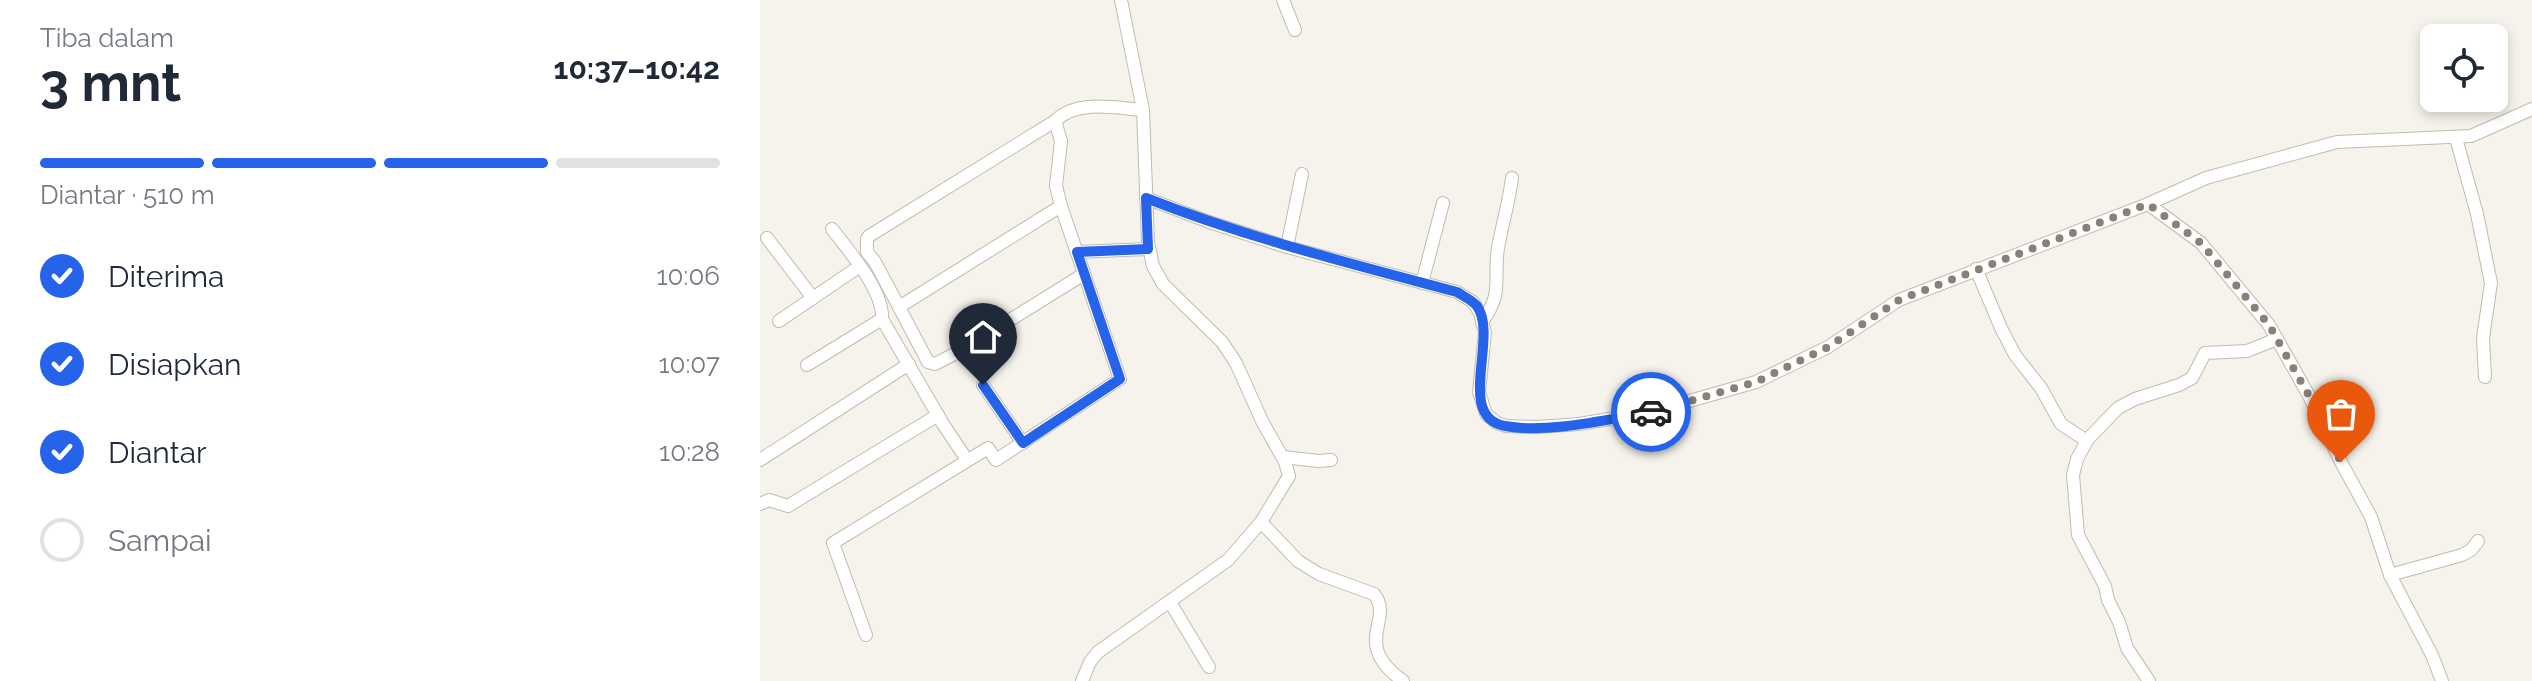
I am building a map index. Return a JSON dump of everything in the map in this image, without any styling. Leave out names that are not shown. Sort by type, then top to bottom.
[{"type":"street","points":[[1082,681],[1098,652],[1228,560],[1261,522],[1289,476],[1283,457],[1262,421],[1236,363],[1222,342],[1155,273],[1148,249],[1143,110],[1121,0]]},
{"type":"street","points":[[1283,0],[1295,30]]},
{"type":"street","points":[[1084,274],[935,364],[928,362],[867,252],[868,237],[1055,121],[1064,112],[1077,107],[1143,110]]},
{"type":"street","points":[[1146,198],[1287,247],[1465,296],[1477,307],[1482,322],[1485,345],[1481,357],[1481,403],[1490,419],[1506,426],[1537,427],[1579,424],[1651,412],[1756,382],[1828,347],[1899,300],[2148,204],[2206,178],[2337,142],[2471,136],[2532,109]]},
{"type":"street","points":[[866,635],[833,543],[988,448],[996,460],[1120,379],[1061,206],[1056,186],[1061,141],[1055,121]]},
{"type":"street","points":[[2456,138],[2477,214],[2491,283],[2483,338],[2485,377]]},
{"type":"street","points":[[1287,247],[1302,174]]},
{"type":"street","points":[[1482,322],[1494,303],[1498,246],[1512,178]]},
{"type":"street","points":[[1422,283],[1443,203]]},
{"type":"street","points":[[2148,204],[2201,243],[2269,325],[2371,517],[2390,575],[2432,655],[2442,681]]},
{"type":"street","points":[[899,307],[1061,206]]},
{"type":"street","points":[[832,229],[860,266],[883,307],[882,319],[967,460]]},
{"type":"street","points":[[767,238],[813,298]]},
{"type":"street","points":[[1077,252],[1148,249]]},
{"type":"street","points":[[779,321],[860,266]]},
{"type":"street","points":[[1976,269],[2015,355],[2041,388],[2061,424],[2087,441]]},
{"type":"street","points":[[807,365],[882,319]]},
{"type":"street","points":[[2149,681],[2127,648],[2105,586],[2078,535],[2073,475],[2077,459],[2087,441],[2118,408],[2135,399],[2185,383],[2192,378],[2205,353],[2247,351],[2277,339]]},
{"type":"street","points":[[760,460],[909,364]]},
{"type":"street","points":[[983,385],[1023,443]]},
{"type":"street","points":[[760,504],[769,500],[788,506],[938,415]]},
{"type":"street","points":[[1283,457],[1331,460]]},
{"type":"street","points":[[1261,522],[1298,561],[1319,574],[1377,597],[1379,607],[1375,646],[1382,663],[1403,681]]},
{"type":"street","points":[[2390,575],[2462,555],[2478,541]]},
{"type":"street","points":[[1170,602],[1209,667]]},
{"type":"way so far","points":[[1651,412],[1756,382],[1828,347],[1899,300],[2148,204],[2201,243],[2269,325],[2308,394],[2341,462]]},
{"type":"route","points":[[983,385],[1023,443],[1120,379],[1077,252],[1148,249],[1146,198],[1269,242],[1465,296],[1477,307],[1485,332],[1479,392],[1481,403],[1490,419],[1497,423],[1537,427],[1579,424],[1651,412]]}]
